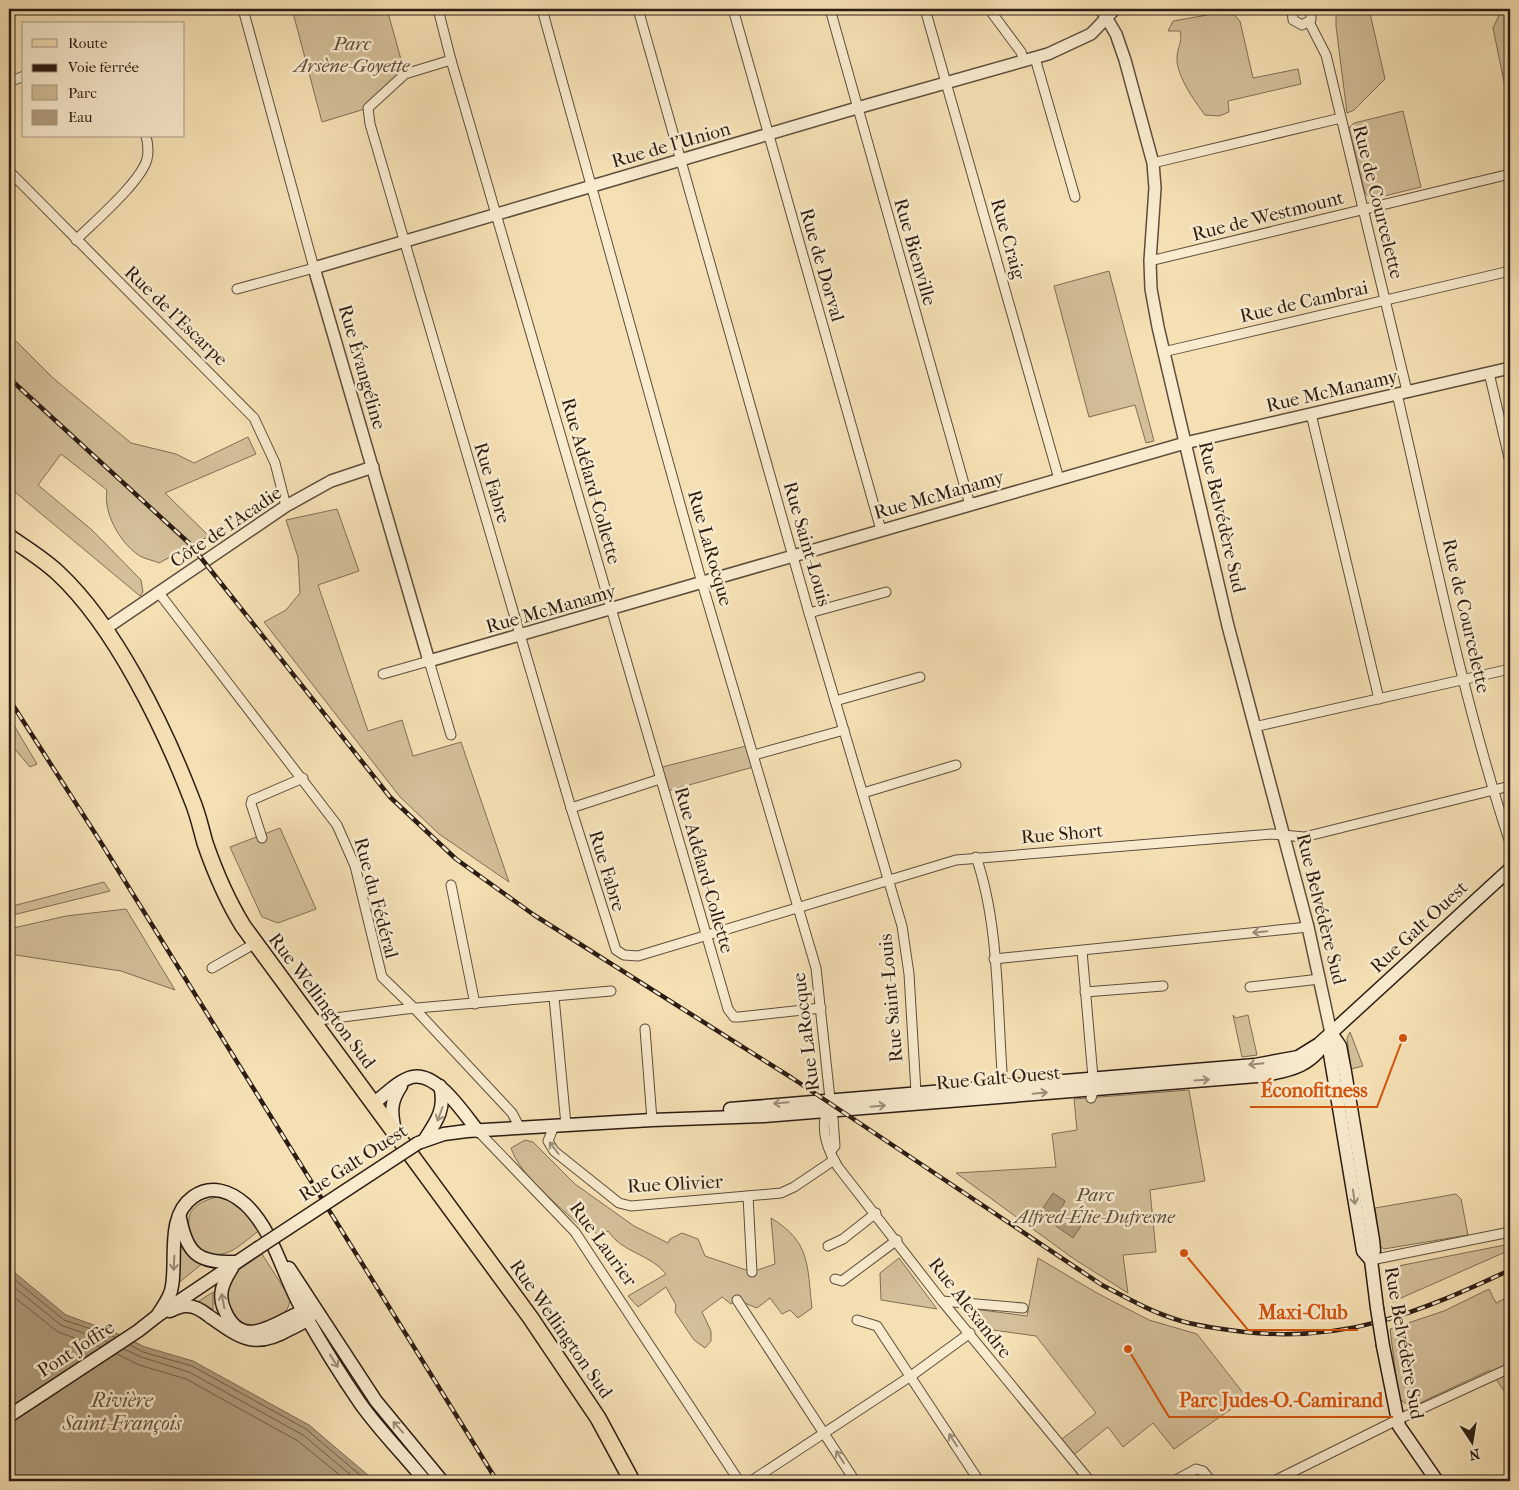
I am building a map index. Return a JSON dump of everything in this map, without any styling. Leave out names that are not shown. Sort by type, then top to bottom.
[{"type":"main road","name":"Rue Wellington Sud","points":[[9,537],[58,572],[105,628],[130,672],[178,766],[193,802],[216,873],[233,910],[254,944],[374,1102],[564,1365],[598,1418],[632,1481]]},
{"type":"main road","name":"Rue Galt Ouest","points":[[830,1105],[1093,1088],[1277,1062],[1298,1057],[1313,1049],[1510,869]]},
{"type":"main road","name":"Rue Belvédère Sud","points":[[1331,1033],[1340,1046],[1373,1240],[1374,1250],[1371,1260],[1377,1308],[1397,1420],[1405,1438],[1437,1481]]},
{"type":"main road","name":"Rue Laurier","points":[[406,1080],[412,1077],[425,1077],[440,1086],[478,1131]]},
{"type":"main road","points":[[374,1102],[406,1080]]},
{"type":"main road","points":[[396,1133],[391,1112],[393,1100],[406,1080]]},
{"type":"main road","name":"Rue Galt Ouest","points":[[138,1331],[236,1262],[422,1141],[444,1134],[652,1120],[764,1116],[916,1092],[1003,1085],[1093,1088]]},
{"type":"main road","points":[[422,1141],[441,1112],[443,1097],[440,1086]]},
{"type":"main road","points":[[157,1316],[168,1298],[172,1286],[176,1226],[180,1215],[194,1196],[213,1190],[222,1190],[246,1205],[376,1401],[442,1481]]},
{"type":"main road","points":[[180,1215],[185,1240],[195,1254],[217,1262],[236,1262]]},
{"type":"main road","points":[[267,1235],[305,1315],[361,1403],[426,1481]]},
{"type":"main road","points":[[236,1262],[223,1281],[221,1292],[225,1311],[234,1324],[247,1330],[262,1331],[305,1315]]},
{"type":"main road","points":[[157,1316],[184,1306],[191,1306],[205,1313],[236,1335],[260,1341],[277,1337],[315,1308]]},
{"type":"main road","name":"Pont Joffre","points":[[9,1416],[138,1331]]},
{"type":"street","name":"Rue Évangéline","points":[[243,9],[314,268],[451,734]]},
{"type":"street","name":"Rue Adélard-Collette","points":[[438,9],[451,60],[728,1009],[734,1017],[821,1008]]},
{"type":"street","name":"Rue LaRocque","points":[[542,9],[702,583],[816,968],[830,1105]]},
{"type":"street","name":"Rue Saint-Louis","points":[[638,9],[809,613],[889,879],[906,948],[916,1092]]},
{"type":"street","name":"Rue de Dorval","points":[[734,9],[881,530]]},
{"type":"street","name":"Rue Bienville","points":[[830,9],[856,108],[970,505]]},
{"type":"street","name":"Rue Craig","points":[[925,9],[1059,479]]},
{"type":"street","points":[[989,9],[1021,52],[1030,59],[1075,197]]},
{"type":"street","name":"Rue de l'Union","points":[[237,289],[1030,59],[1081,40],[1104,14],[1115,9]]},
{"type":"street","points":[[1292,9],[1291,17],[1295,23],[1302,25],[1309,22],[1312,17],[1312,9]]},
{"type":"street","name":"Rue Belvédère Sud","points":[[1104,14],[1124,60],[1153,164],[1155,188],[1150,261],[1151,289],[1163,352],[1254,727],[1308,927],[1331,1033]]},
{"type":"street","name":"Rue de Courcelette","points":[[1309,22],[1326,55],[1385,300],[1402,392],[1464,680],[1493,791],[1510,843]]},
{"type":"street","name":"Rue Fabre","points":[[451,60],[405,74],[368,108],[370,124],[571,808],[613,945],[624,955]]},
{"type":"street","points":[[9,82],[22,77]]},
{"type":"street","points":[[1153,164],[1341,118]]},
{"type":"street","points":[[76,240],[138,177],[147,160],[146,138]]},
{"type":"street","name":"Rue de l'Escarpe","points":[[9,171],[254,418],[275,463],[286,506]]},
{"type":"street","name":"Rue de Westmount","points":[[1150,261],[1510,174]]},
{"type":"street","name":"Rue de Cambrai","points":[[1163,352],[1510,271]]},
{"type":"street","name":"Rue McManamy","points":[[383,674],[521,636],[1185,443],[1510,368]]},
{"type":"street","points":[[1489,372],[1510,462]]},
{"type":"street","points":[[1311,414],[1379,699]]},
{"type":"street","name":"Côte de l'Acadie","points":[[105,628],[286,506],[331,482],[373,467]]},
{"type":"street","points":[[809,613],[886,592]]},
{"type":"street","name":"Rue du Fédéral","points":[[159,593],[303,778],[337,825],[350,851],[382,977],[415,1009],[512,1113],[520,1128]]},
{"type":"street","points":[[1254,727],[1510,669]]},
{"type":"street","points":[[835,701],[920,677]]},
{"type":"street","points":[[754,755],[844,730]]},
{"type":"street","points":[[863,793],[956,765]]},
{"type":"street","points":[[262,838],[251,804],[252,800],[303,778]]},
{"type":"street","points":[[571,808],[660,779]]},
{"type":"street","name":"Rue Short","points":[[624,955],[638,956],[956,860],[1272,834],[1304,837],[1510,786]]},
{"type":"street","points":[[976,857],[987,898],[994,959],[1003,1085]]},
{"type":"street","points":[[451,885],[475,1004]]},
{"type":"street","points":[[994,959],[1308,927]]},
{"type":"street","points":[[212,968],[254,944]]},
{"type":"street","points":[[1082,951],[1093,1088]]},
{"type":"street","points":[[1250,987],[1320,979]]},
{"type":"street","points":[[1085,992],[1163,986]]},
{"type":"street","points":[[311,1021],[415,1009],[611,991]]},
{"type":"street","points":[[554,996],[560,1126]]},
{"type":"street","points":[[645,1029],[652,1120]]},
{"type":"street","name":"Rue Alexandre","points":[[830,1105],[825,1118],[827,1146],[834,1160],[942,1301],[1090,1481]]},
{"type":"street","name":"Rue Olivier","points":[[560,1126],[549,1136],[550,1146],[595,1185],[625,1205],[781,1193],[794,1187],[834,1160]]},
{"type":"street","name":"Rue Laurier","points":[[478,1131],[576,1232],[739,1481]]},
{"type":"street","points":[[748,1196],[752,1272]]},
{"type":"street","points":[[828,1246],[836,1244],[876,1213]]},
{"type":"street","points":[[1371,1260],[1473,1241],[1510,1232]]},
{"type":"street","points":[[835,1279],[842,1281],[897,1240]]},
{"type":"street","points":[[737,1300],[855,1481]]},
{"type":"street","points":[[942,1301],[1023,1308]]},
{"type":"street","points":[[856,1320],[877,1326],[979,1481]]},
{"type":"street","points":[[752,1481],[910,1376],[970,1333]]},
{"type":"street","points":[[1274,1481],[1397,1420],[1510,1368]]},
{"type":"street","points":[[1174,1481],[1196,1469],[1203,1471],[1211,1481]]},
{"type":"green space","name":"Parc Arsène-Goyette","points":[[292,9],[387,9],[405,74],[368,108],[322,122]]},
{"type":"green space","points":[[1210,9],[1231,9],[1232,13],[1240,21],[1253,78],[1298,69],[1301,84],[1228,101],[1229,112],[1219,116],[1205,115],[1187,88],[1180,72],[1177,58],[1181,38],[1180,31],[1168,31],[1173,21],[1207,15]]},
{"type":"green space","points":[[1336,9],[1369,9],[1385,79],[1354,110],[1347,113],[1336,26]]},
{"type":"green space","points":[[1502,9],[1510,9],[1510,111],[1493,28]]},
{"type":"green space","points":[[1403,111],[1421,187],[1372,199],[1365,193],[1349,128],[1354,123]]},
{"type":"green space","points":[[1109,271],[1154,441],[1146,443],[1135,405],[1089,417],[1054,286]]},
{"type":"green space","points":[[9,334],[53,378],[131,443],[176,454],[194,463],[248,437],[256,454],[165,493],[209,536],[159,563],[139,556],[124,542],[114,525],[107,507],[107,490],[61,454],[38,485],[92,530],[141,580],[143,592],[140,596],[9,487]]},
{"type":"green space","points":[[337,509],[359,571],[318,585],[368,731],[402,720],[413,756],[461,742],[509,882],[439,834],[400,797],[264,622],[286,610],[300,593],[298,557],[286,520]]},
{"type":"green space","points":[[9,717],[37,764],[30,767],[9,742]]},
{"type":"green space","points":[[750,745],[757,766],[664,792],[658,768]]},
{"type":"green space","points":[[280,828],[316,909],[278,923],[262,917],[230,847]]},
{"type":"green space","points":[[104,882],[110,891],[9,916],[9,907]]},
{"type":"green space","points":[[126,909],[175,990],[121,971],[9,954],[9,929],[66,916]]},
{"type":"green space","points":[[1233,1015],[1236,1018],[1248,1015],[1257,1055],[1242,1057]]},
{"type":"green space","points":[[1350,1032],[1363,1066],[1351,1069],[1347,1038]]},
{"type":"green space","name":"Parc Alfred-Élie-Dufresne","points":[[1189,1090],[1205,1181],[1150,1190],[1156,1252],[1123,1255],[1128,1293],[1074,1259],[956,1173],[1056,1167],[1052,1134],[1077,1130],[1074,1099]]},
{"type":"green space","points":[[525,1140],[533,1142],[575,1184],[634,1226],[668,1243],[670,1239],[682,1233],[698,1239],[705,1256],[752,1272],[775,1264],[771,1218],[794,1236],[805,1256],[812,1308],[798,1318],[790,1310],[782,1314],[770,1298],[757,1308],[737,1300],[731,1304],[722,1297],[702,1312],[711,1331],[711,1341],[705,1348],[694,1340],[675,1312],[676,1305],[666,1287],[638,1307],[628,1296],[666,1274],[653,1262],[621,1244],[608,1231],[599,1237],[593,1229],[581,1227],[552,1200],[523,1169],[511,1148]]},
{"type":"green space","points":[[1456,1194],[1461,1199],[1468,1235],[1384,1249],[1380,1246],[1375,1208]]},
{"type":"green space","points":[[217,1197],[236,1205],[260,1230],[231,1251],[208,1254],[197,1251],[190,1232],[189,1216],[198,1205],[206,1200]]},
{"type":"green space","points":[[178,1244],[192,1258],[203,1263],[176,1285]]},
{"type":"green space","points":[[1510,1244],[1510,1250],[1392,1302],[1388,1268]]},
{"type":"green space","points":[[262,1254],[290,1298],[289,1306],[278,1319],[271,1323],[254,1326],[245,1325],[236,1321],[226,1306],[230,1286],[232,1279],[239,1270]]},
{"type":"green space","points":[[899,1258],[937,1309],[881,1300],[880,1273]]},
{"type":"green space","points":[[1038,1258],[1097,1293],[1149,1320],[1197,1334],[1247,1398],[1174,1449],[1153,1423],[1123,1447],[1108,1427],[1071,1457],[1058,1442],[1096,1413],[1036,1336],[978,1328],[967,1315],[967,1313],[974,1309],[1027,1316]]},
{"type":"green space","points":[[1489,1289],[1496,1303],[1510,1296],[1510,1400],[1490,1370],[1411,1407],[1399,1399],[1390,1329],[1444,1311]]},
{"type":"green space","points":[[213,1292],[213,1310],[199,1301]]},
{"type":"water","points":[[1053,1193],[1065,1201],[1060,1211],[1081,1226],[1073,1238],[1039,1214]]},
{"type":"water","name":"Rivière Saint-François","points":[[9,1268],[66,1315],[116,1333],[145,1347],[193,1361],[309,1425],[375,1481],[19,1481],[9,1465]]},
{"type":"railway","points":[[9,378],[190,544],[390,797],[456,859],[534,915],[792,1078],[1102,1285],[1168,1317],[1211,1328],[1282,1334],[1317,1333],[1382,1321],[1413,1311],[1510,1270]]},
{"type":"railway","points":[[9,699],[100,841],[497,1481]]},
{"type":"place","name":"Éconofitness","points":[[1403,1038]]},
{"type":"place","name":"Maxi-Club","points":[[1184,1253]]},
{"type":"place","name":"Parc Judes-O.-Camirand","points":[[1128,1349]]}]
